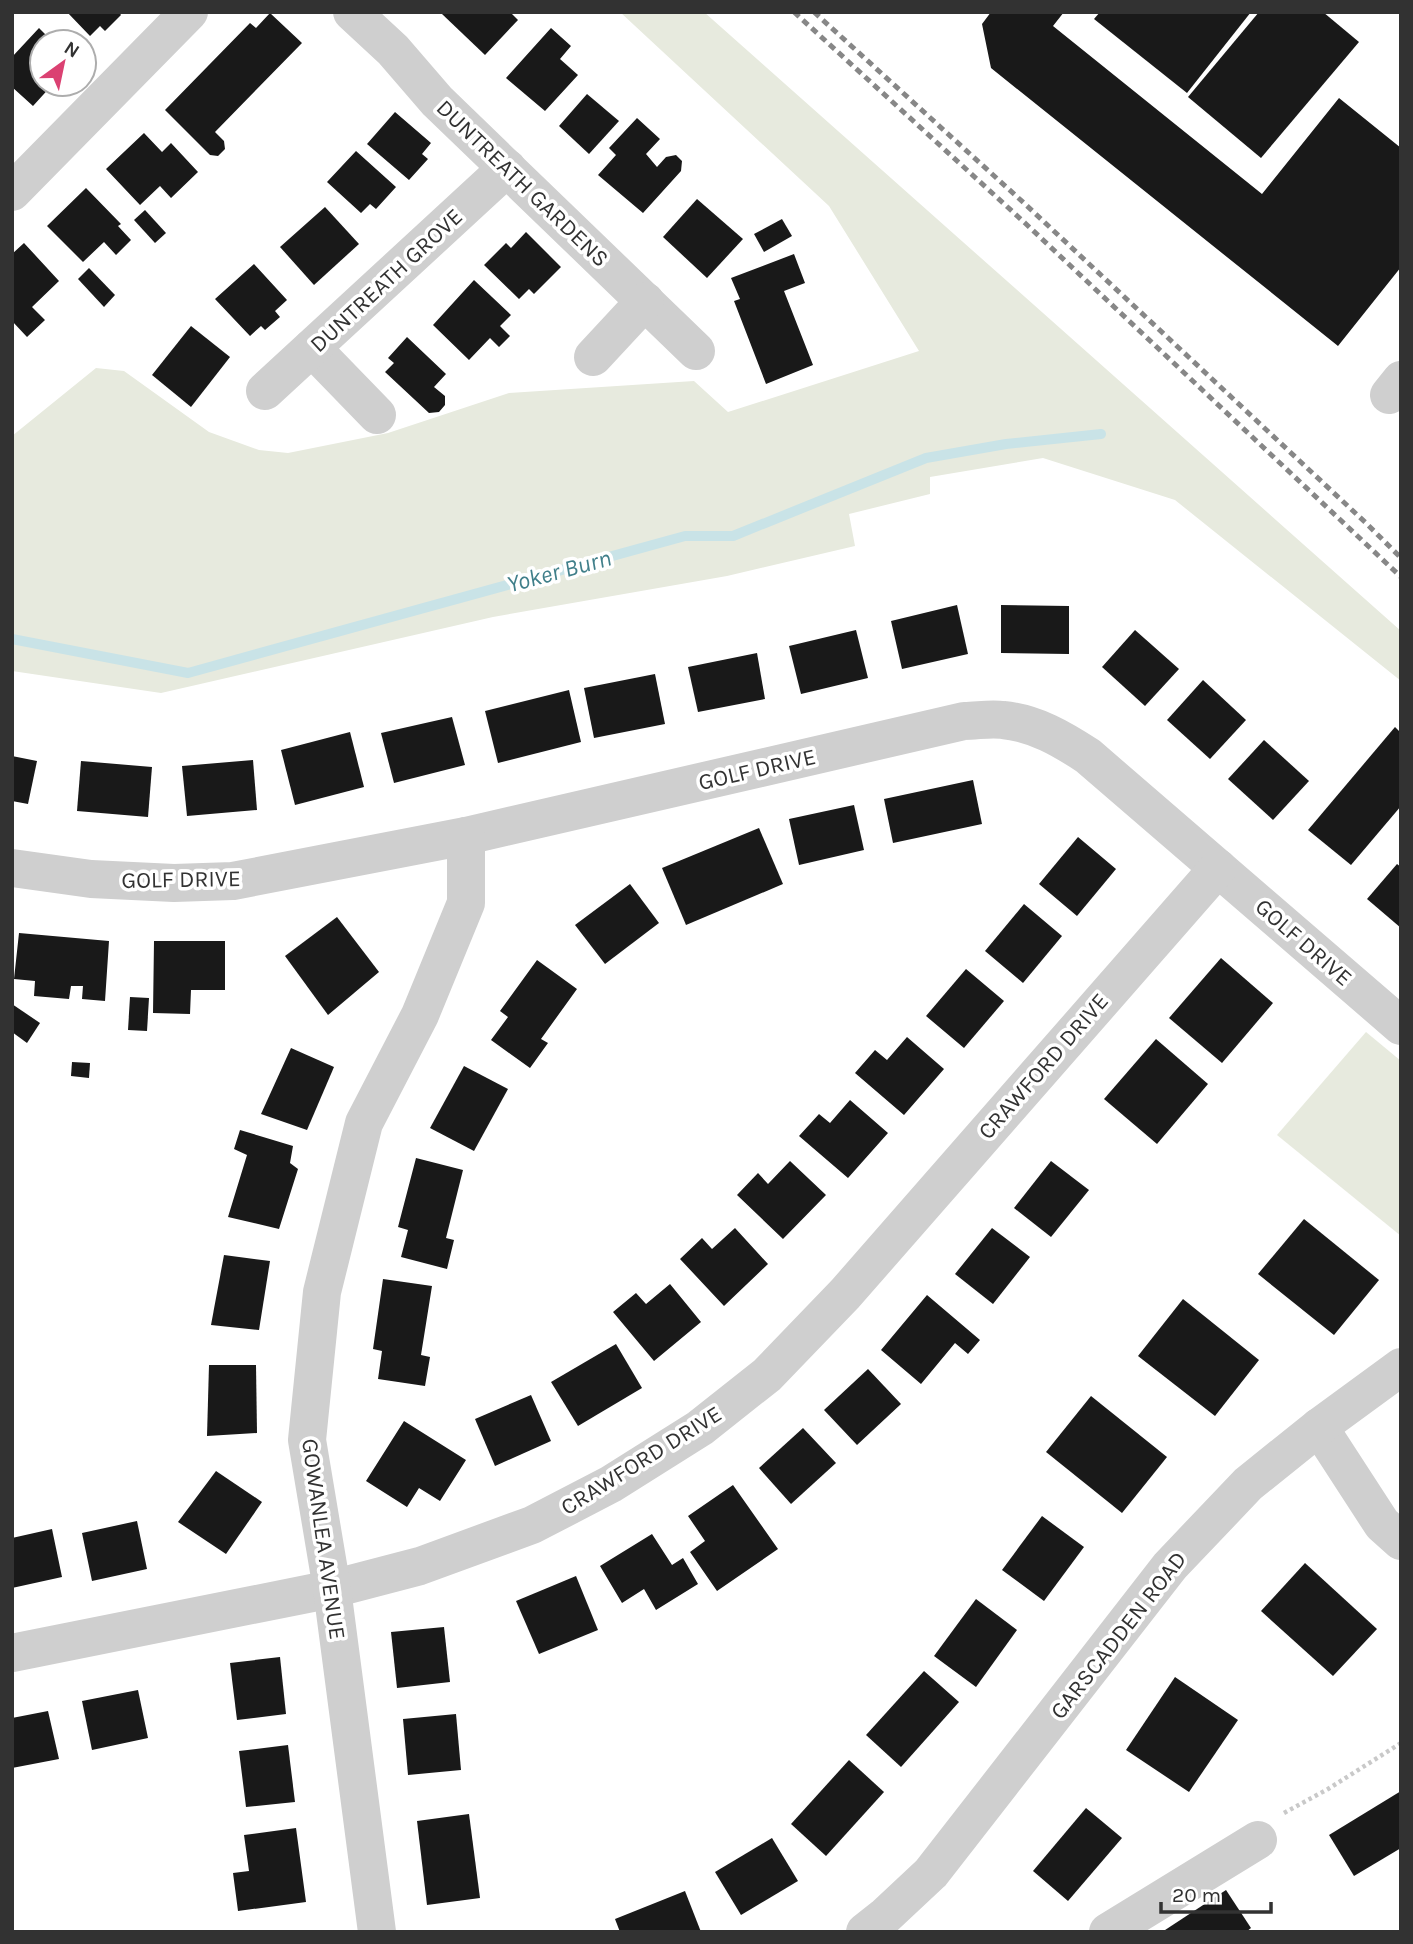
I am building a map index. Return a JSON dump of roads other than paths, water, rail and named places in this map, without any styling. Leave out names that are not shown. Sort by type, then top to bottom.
[{"type":"street","points":[[12,192],[189,12]]},
{"type":"street","name":"DUNTREATH GARDENS","points":[[352,12],[393,50],[437,101],[696,351]]},
{"type":"street","name":"DUNTREATH GROVE","points":[[265,391],[507,168]]},
{"type":"street","points":[[593,357],[645,301]]},
{"type":"street","points":[[312,348],[377,415]]},
{"type":"street","name":"GOLF DRIVE","points":[[12,868],[91,878],[174,883],[233,881],[466,835],[952,724],[1002,720],[1036,728],[1058,737],[1088,756],[1401,1026]]},
{"type":"street","name":"GOWANLEA AVENUE","points":[[377,1932],[332,1589],[307,1440],[322,1292],[364,1123],[420,1015],[466,903],[466,835]]},
{"type":"street","name":"CRAWFORD DRIVE","points":[[12,1653],[332,1589],[420,1566],[532,1525],[611,1484],[700,1428],[767,1375],[845,1294],[1218,868]]},
{"type":"street","name":"GARSCADDEN ROAD","points":[[865,1932],[931,1872],[1170,1566],[1248,1484],[1319,1427],[1401,1367]]},
{"type":"street","points":[[1319,1427],[1382,1524],[1401,1541]]},
{"type":"street","points":[[1108,1932],[1258,1840]]},
{"type":"waterway","name":"Yoker Burn","points":[[12,639],[188,673],[685,536],[733,536],[926,458],[1006,444],[1101,434]]},
{"type":"railway","points":[[794,12],[1025,223],[1401,577]]},
{"type":"railway","points":[[814,12],[1025,204],[1401,558]]}]
